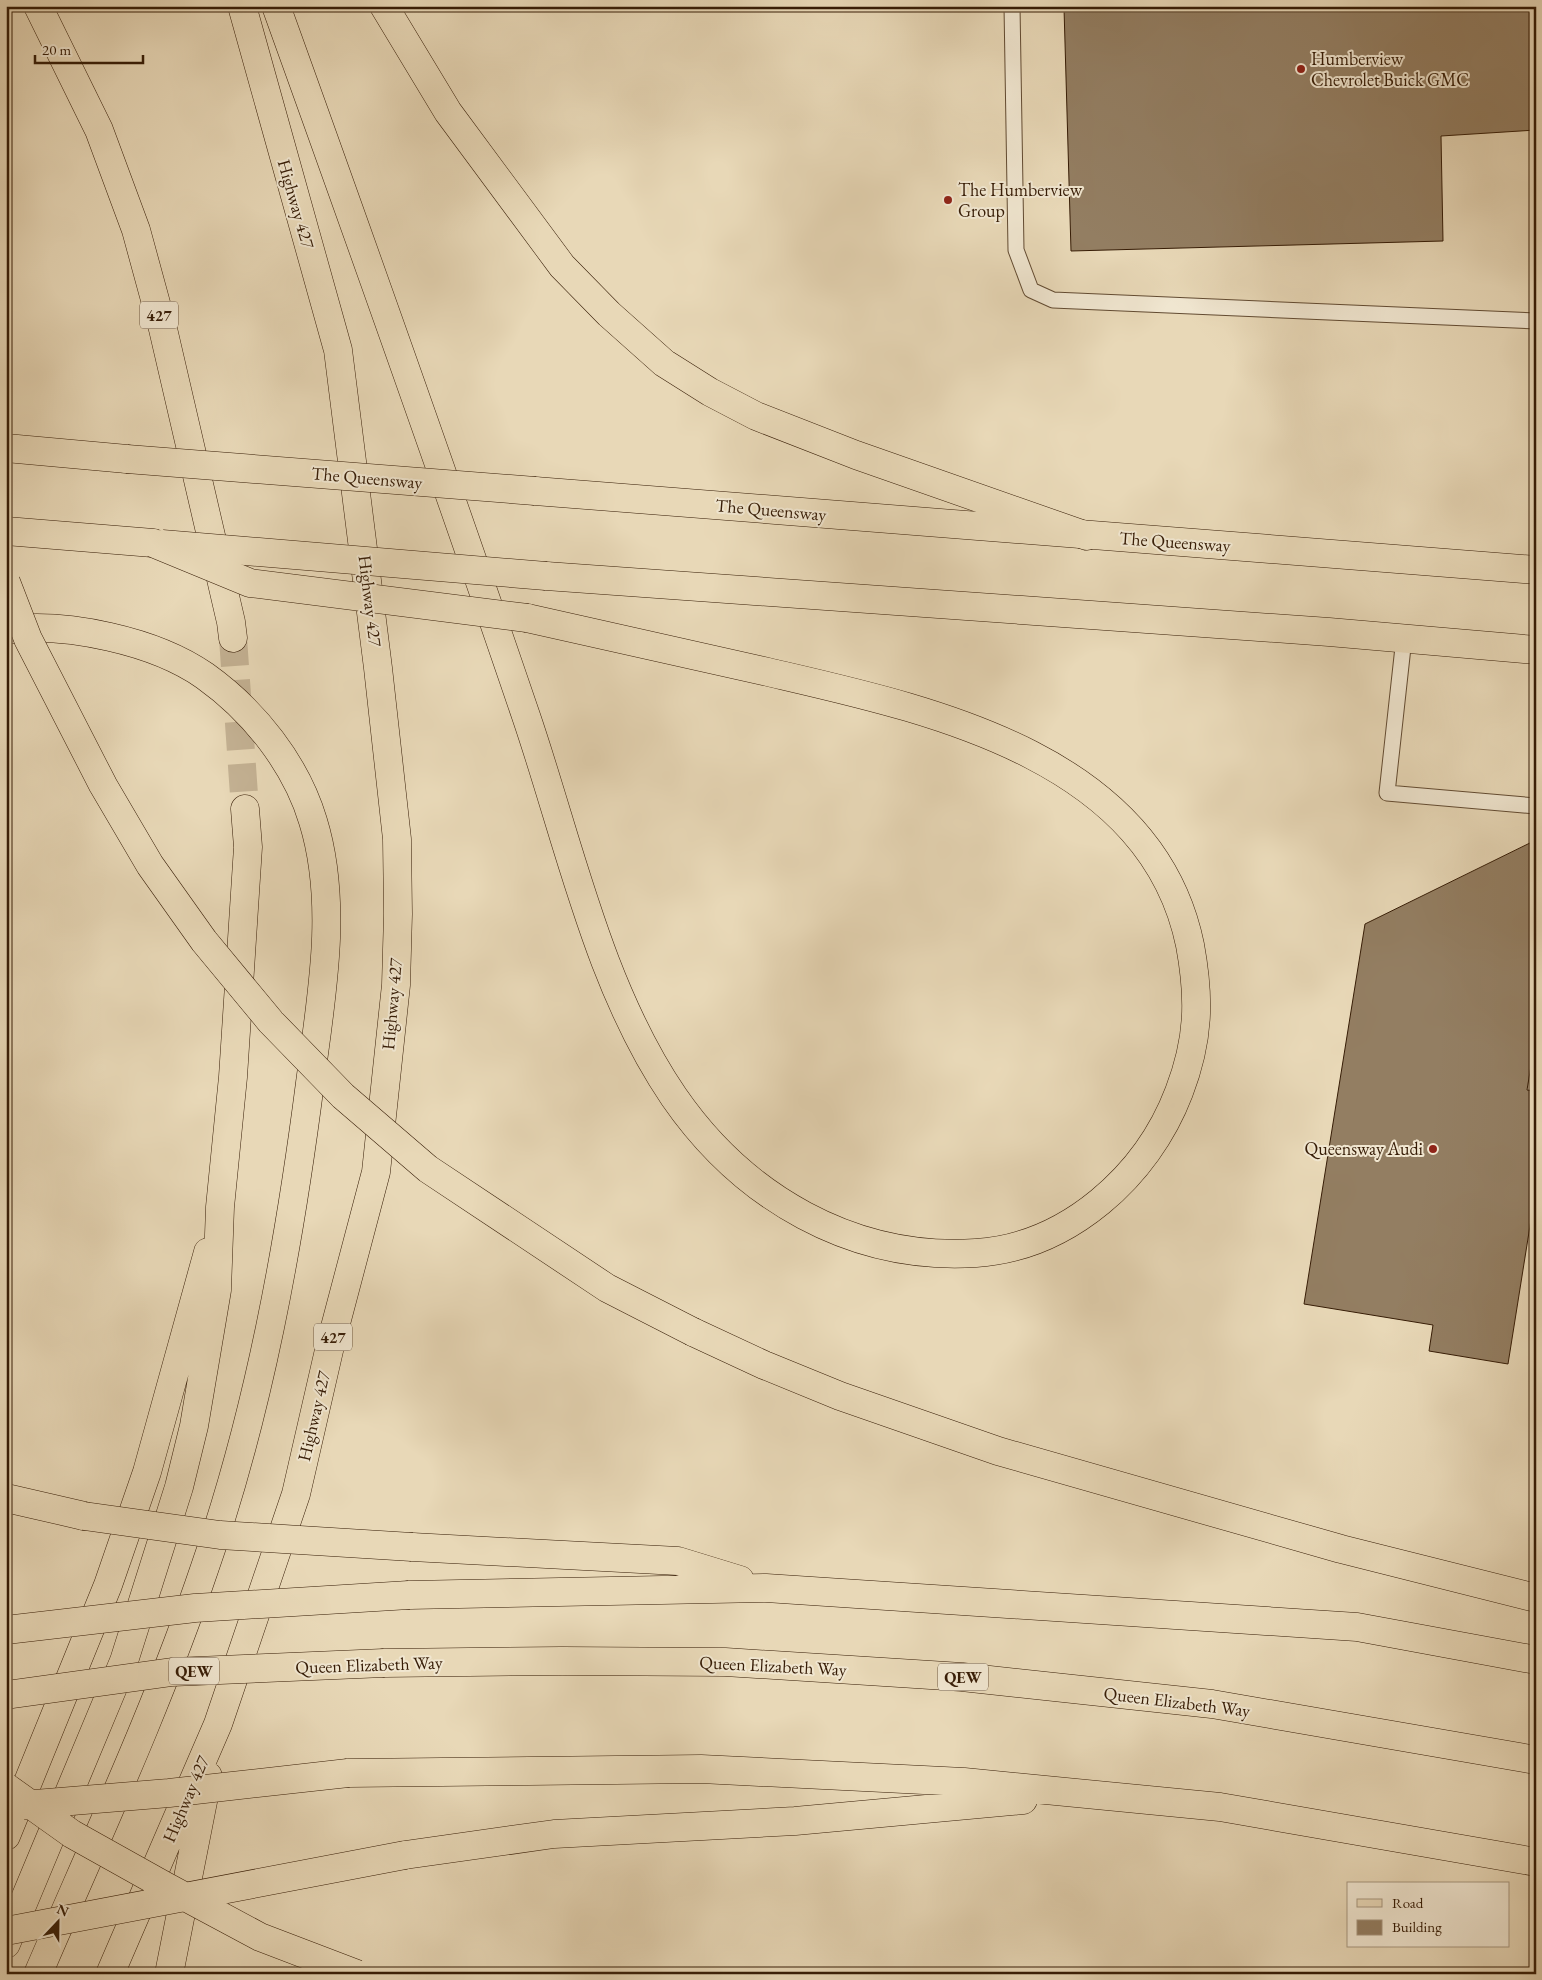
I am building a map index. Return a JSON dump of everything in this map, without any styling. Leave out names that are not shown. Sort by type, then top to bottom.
[{"type":"main road","name":"427","points":[[38,6],[99,130],[136,230],[163,330],[232,622],[232,638]]},
{"type":"main road","name":"Highway 427","points":[[110,1974],[218,1724],[296,1494],[330,1346],[376,1172],[396,985],[398,914],[395,820],[338,350],[242,6]]},
{"type":"main road","points":[[153,543],[250,583],[528,618],[879,698],[995,737],[1049,762],[1096,795],[1129,828],[1154,858],[1174,892],[1186,926],[1198,996],[1197,1027],[1178,1095],[1164,1125],[1143,1156],[1105,1198],[1081,1217],[1028,1243],[996,1252],[952,1255],[915,1252],[861,1240],[817,1223],[778,1202],[733,1166],[674,1097],[621,999],[592,925],[524,709],[406,367],[276,6]]},
{"type":"main road","points":[[384,6],[448,112],[562,266],[609,314],[664,363],[710,392],[756,416],[856,455],[1087,536]]},
{"type":"main road","name":"The Queensway","points":[[6,448],[1087,536],[1536,570]]},
{"type":"main road","points":[[6,531],[546,576],[1404,638],[1536,650]]},
{"type":"main road","points":[[6,582],[28,640],[103,785],[150,865],[204,942],[271,1022],[344,1096],[428,1169],[606,1288],[764,1365],[840,1396],[998,1451],[1342,1549],[1536,1598]]},
{"type":"main road","points":[[6,630],[67,630],[131,643],[188,664],[239,704],[261,729],[290,768],[312,818],[320,848],[326,905],[319,1016],[289,1232],[270,1327],[237,1459],[206,1566],[175,1647],[134,1751],[38,1974]]},
{"type":"main road","points":[[6,1944],[124,1660],[179,1487],[194,1426],[217,1290],[220,1207],[233,1076],[248,847],[245,809]]},
{"type":"main road","points":[[6,1836],[76,1668],[114,1568],[147,1472],[220,1207]]},
{"type":"main road","points":[[6,1498],[84,1516],[220,1535],[412,1548],[678,1561],[766,1588]]},
{"type":"main road","points":[[6,1630],[195,1608],[409,1595],[766,1588],[1357,1627],[1536,1660]]},
{"type":"main road","name":"Queen Elizabeth Way","points":[[6,1695],[172,1672],[384,1663],[725,1662],[962,1677],[1212,1704],[1536,1760]]},
{"type":"main road","points":[[169,1974],[218,1724]]},
{"type":"main road","points":[[6,1807],[168,1793],[348,1772],[701,1769],[964,1782],[1220,1807],[1536,1862]]},
{"type":"main road","points":[[6,1787],[72,1834],[174,1891],[260,1936],[357,1974]]},
{"type":"main road","points":[[6,1931],[405,1855],[554,1834],[795,1821],[1092,1793]]},
{"type":"lane","points":[[1012,6],[1016,250],[1031,290],[1053,300],[1536,321]]},
{"type":"lane","points":[[1404,638],[1387,793],[1536,806]]},
{"type":"building","name":"Humberview Chevrolet Buick GMC","points":[[1101,6],[1536,6],[1536,130],[1441,136],[1443,241],[1071,251],[1064,8]]},
{"type":"building","name":"Queensway Audi","points":[[1536,840],[1536,1035],[1527,1090],[1536,1091],[1536,1207],[1533,1207],[1508,1364],[1429,1351],[1433,1325],[1304,1304],[1365,924]]},
{"type":"tunnel","points":[[233,638],[245,809]]},
{"type":"place","name":"Humberview Chevrolet Buick GMC","points":[[1301,69]]},
{"type":"place","name":"The Humberview Group","points":[[948,200]]},
{"type":"place","name":"Queensway Audi","points":[[1433,1149]]}]
